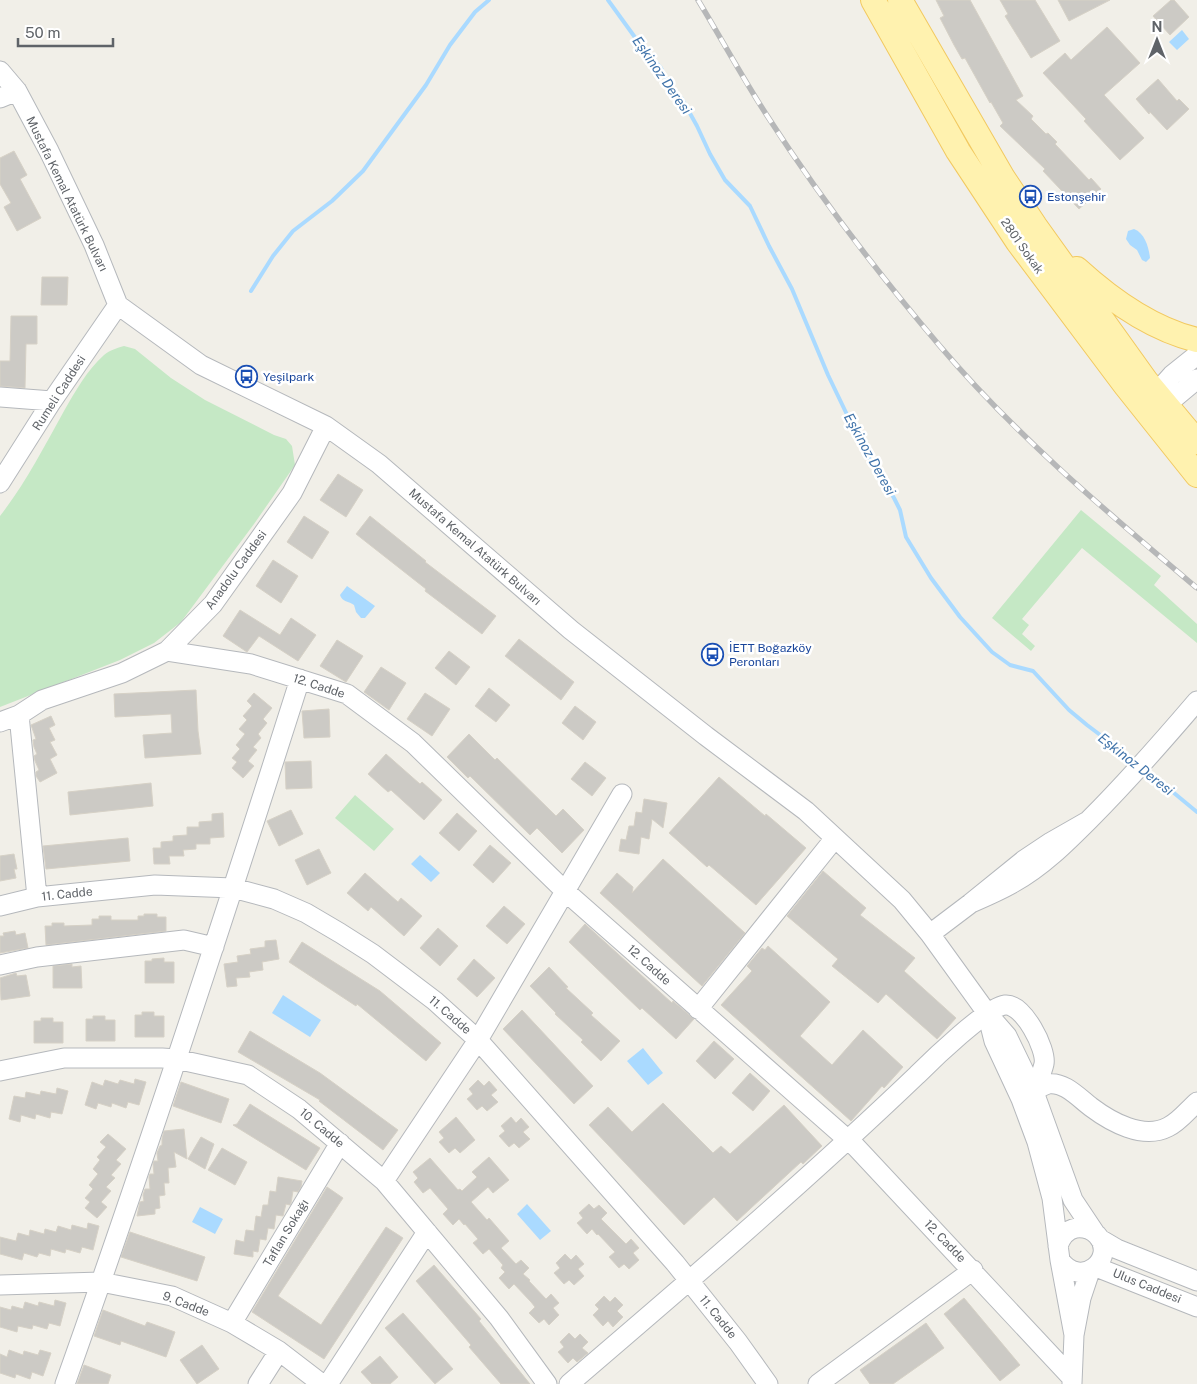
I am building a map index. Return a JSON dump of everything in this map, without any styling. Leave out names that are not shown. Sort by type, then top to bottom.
[{"type":"main road","name":"2801 Sokak","points":[[873,0],[958,151],[1018,242],[1157,405],[1197,442]]},
{"type":"main road","name":"2801 Sokak","points":[[900,0],[1003,178],[1108,328],[1157,405],[1197,475]]},
{"type":"main road","points":[[1048,244],[1097,287],[1133,313],[1167,330],[1197,340]]},
{"type":"street","name":"Mustafa Kemal Atatürk Bulvarı","points":[[0,71],[8,95],[49,151],[94,245],[118,305],[200,365],[326,426],[379,464],[572,630],[706,736],[806,811],[902,900],[930,934],[987,1013],[1007,1036],[1027,1096],[1073,1200],[1098,1236]]},
{"type":"street","name":"Rumeli Caddesi","points":[[0,483],[52,401],[118,305]]},
{"type":"street","points":[[1157,405],[1172,375],[1197,355]]},
{"type":"street","points":[[1157,405],[1197,378]]},
{"type":"street","points":[[0,397],[52,401]]},
{"type":"street","name":"Anadolu Caddesi","points":[[0,722],[19,715],[42,700],[122,672],[167,651],[213,604],[292,493],[326,426]]},
{"type":"street","name":"12. Cadde","points":[[167,651],[251,664],[348,694],[413,744],[566,892],[848,1140],[972,1270],[1072,1381]]},
{"type":"street","points":[[64,1384],[101,1282],[214,947],[300,679]]},
{"type":"street","points":[[930,934],[971,904],[1013,883],[1059,850],[1151,756],[1197,701]]},
{"type":"street","points":[[19,715],[37,897]]},
{"type":"street","points":[[384,1181],[478,1040],[622,794]]},
{"type":"street","points":[[698,1009],[835,838]]},
{"type":"street","name":"11. Cadde","points":[[0,906],[37,897],[155,885],[233,888],[274,899],[306,913],[340,933],[373,954],[435,1001],[478,1040],[689,1281],[738,1342],[768,1384]]},
{"type":"street","points":[[0,965],[37,957],[184,940],[214,947]]},
{"type":"street","points":[[569,1384],[848,1140],[929,1063],[987,1013],[1006,1005],[1016,1008],[1024,1016],[1034,1031],[1044,1055],[1044,1064],[1027,1096]]},
{"type":"street","name":"10. Cadde","points":[[0,1071],[64,1058],[176,1059],[248,1075],[299,1109],[384,1181],[499,1318],[547,1384]]},
{"type":"street","points":[[1027,1096],[1047,1084],[1059,1085],[1069,1090],[1108,1119],[1146,1132],[1158,1132],[1170,1126],[1197,1102]]},
{"type":"street","name":"Mustafa Kemal Atatürk Bulvarı","points":[[1027,1096],[1052,1198],[1059,1253],[1074,1335]]},
{"type":"street","name":"Taflan Sokağı","points":[[232,1324],[340,1144]]},
{"type":"street","points":[[1072,1381],[1074,1335],[1081,1298],[1093,1269],[1101,1260],[1103,1247],[1098,1236],[1080,1227],[1066,1232],[1061,1238],[1059,1253],[1070,1270],[1083,1273],[1093,1269]]},
{"type":"street","points":[[328,1384],[427,1232]]},
{"type":"street","name":"Ulus Caddesi","points":[[1098,1236],[1117,1249],[1197,1281]]},
{"type":"street","name":"Ulus Caddesi","points":[[1093,1269],[1197,1307]]},
{"type":"street","points":[[818,1384],[972,1270]]},
{"type":"street","name":"9. Cadde","points":[[0,1286],[101,1282],[172,1296],[232,1324],[279,1351],[322,1384]]},
{"type":"street","points":[[258,1384],[279,1351]]},
{"type":"green space","points":[[124,346],[135,349],[171,378],[205,400],[274,435],[286,439],[292,446],[295,465],[181,622],[154,643],[120,660],[0,707],[0,516],[42,452],[72,396],[87,374],[104,355],[111,350]]},
{"type":"green space","points":[[1081,510],[1161,576],[1154,585],[1197,624],[1197,643],[1082,548],[1022,619],[1029,625],[1022,634],[1035,646],[1031,651],[992,618]]},
{"type":"green space","points":[[355,795],[394,829],[374,851],[335,818]]},
{"type":"water","points":[[1182,30],[1189,39],[1177,50],[1169,42]]},
{"type":"water","points":[[1134,229],[1144,237],[1147,245],[1150,258],[1146,262],[1142,260],[1137,250],[1126,239],[1128,231]]},
{"type":"water","points":[[347,586],[375,606],[365,618],[361,618],[356,612],[354,605],[341,597],[340,595]]},
{"type":"water","points":[[420,855],[440,873],[431,882],[411,864]]},
{"type":"water","points":[[283,995],[321,1020],[310,1037],[272,1013]]},
{"type":"water","points":[[643,1048],[663,1073],[648,1085],[627,1061]]},
{"type":"water","points":[[527,1204],[551,1231],[540,1240],[517,1214]]},
{"type":"water","points":[[200,1207],[223,1219],[215,1234],[192,1222]]},
{"type":"building","points":[[936,0],[970,0],[1023,96],[1016,100],[1033,116],[1031,119],[1057,142],[1055,144],[1089,180],[1091,178],[1101,189],[1079,209],[1043,171],[1045,169],[1000,126],[1003,123],[965,58],[962,59],[940,18],[944,16]]},
{"type":"building","points":[[1000,0],[1035,0],[1060,41],[1031,58],[1005,16],[1008,14]]},
{"type":"building","points":[[1058,0],[1110,0],[1069,21]]},
{"type":"building","points":[[1171,0],[1174,0],[1189,17],[1170,35],[1153,16]]},
{"type":"building","points":[[1107,27],[1140,63],[1104,95],[1144,138],[1120,160],[1084,121],[1086,119],[1043,73],[1065,53],[1071,60]]},
{"type":"building","points":[[1158,79],[1177,101],[1179,99],[1189,109],[1167,130],[1136,99]]},
{"type":"building","points":[[14,151],[27,175],[20,179],[41,218],[17,231],[4,207],[11,203],[0,184],[0,158]]},
{"type":"building","points":[[42,277],[68,277],[67,305],[41,305]]},
{"type":"building","points":[[11,316],[37,316],[37,344],[26,344],[25,388],[0,386],[0,361],[10,361]]},
{"type":"building","points":[[338,474],[363,490],[346,517],[320,500]]},
{"type":"building","points":[[304,516],[329,532],[312,559],[287,542]]},
{"type":"building","points":[[370,516],[425,562],[496,616],[482,634],[425,591],[426,589],[356,534]]},
{"type":"building","points":[[273,560],[298,576],[281,603],[256,586]]},
{"type":"building","points":[[240,610],[280,635],[291,618],[316,635],[298,661],[259,636],[247,652],[223,636]]},
{"type":"building","points":[[519,639],[574,682],[561,700],[505,656]]},
{"type":"building","points":[[337,640],[363,656],[346,682],[320,666]]},
{"type":"building","points":[[449,651],[470,667],[456,685],[435,668]]},
{"type":"building","points":[[381,667],[406,683],[389,710],[364,692]]},
{"type":"building","points":[[489,688],[510,705],[496,722],[475,706]]},
{"type":"building","points":[[196,690],[201,754],[145,758],[143,735],[172,733],[171,714],[115,717],[114,694]]},
{"type":"building","points":[[254,693],[272,708],[263,719],[267,723],[258,734],[261,738],[253,747],[257,750],[248,761],[254,766],[243,778],[232,768],[237,762],[232,758],[240,749],[236,745],[245,734],[239,729],[247,720],[243,716],[252,706],[247,701]]},
{"type":"building","points":[[425,693],[450,709],[432,736],[407,719]]},
{"type":"building","points":[[575,706],[596,722],[583,740],[562,723]]},
{"type":"building","points":[[329,709],[330,737],[304,738],[302,711]]},
{"type":"building","points":[[51,716],[55,725],[49,728],[55,740],[50,742],[57,755],[50,759],[57,773],[40,782],[36,776],[36,772],[39,770],[34,756],[37,754],[33,740],[36,739],[31,725]]},
{"type":"building","points":[[469,734],[495,760],[497,758],[556,816],[563,809],[584,830],[562,853],[537,828],[530,835],[470,776],[468,778],[447,757]]},
{"type":"building","points":[[386,754],[420,784],[422,782],[442,800],[424,820],[391,790],[388,792],[368,774]]},
{"type":"building","points":[[311,761],[312,788],[286,789],[285,762]]},
{"type":"building","points":[[585,762],[606,778],[592,796],[571,779]]},
{"type":"building","points":[[719,777],[806,848],[756,905],[709,865],[707,867],[669,833]]},
{"type":"building","points":[[151,783],[153,806],[70,815],[68,792]]},
{"type":"building","points":[[644,799],[667,803],[663,828],[652,819],[649,839],[641,837],[639,854],[619,851],[621,839],[626,840],[629,826],[634,826],[636,812],[642,813]]},
{"type":"building","points":[[291,810],[303,834],[279,846],[267,821]]},
{"type":"building","points":[[223,813],[224,837],[210,838],[210,844],[196,844],[196,849],[183,850],[184,856],[169,856],[170,864],[154,864],[153,848],[161,848],[161,842],[173,841],[173,836],[187,835],[187,827],[199,827],[199,822],[212,821],[212,814]]},
{"type":"building","points":[[457,813],[477,831],[459,851],[439,833]]},
{"type":"building","points":[[128,838],[130,861],[46,869],[43,846]]},
{"type":"building","points":[[490,845],[511,863],[493,883],[473,865]]},
{"type":"building","points":[[319,849],[331,873],[307,885],[295,860]]},
{"type":"building","points":[[14,854],[17,869],[14,869],[16,878],[0,881],[0,856]]},
{"type":"building","points":[[663,859],[745,933],[702,986],[600,893],[617,873],[633,887],[632,893]]},
{"type":"building","points":[[823,871],[866,908],[860,915],[915,958],[904,971],[956,1018],[937,1039],[886,994],[878,1003],[832,966],[838,959],[787,916]]},
{"type":"building","points":[[365,873],[398,902],[401,898],[422,916],[404,936],[371,907],[368,911],[347,893]]},
{"type":"building","points":[[504,906],[525,924],[507,944],[486,926]]},
{"type":"building","points":[[144,914],[157,914],[157,917],[166,917],[166,931],[46,945],[45,926],[52,926],[52,923],[64,923],[64,926],[92,925],[92,919],[99,919],[99,916],[111,916],[111,920],[138,920],[138,916],[144,916]]},
{"type":"building","points":[[585,924],[672,1003],[673,1001],[694,1019],[676,1039],[642,1008],[640,1010],[569,942]]},
{"type":"building","points":[[438,928],[458,946],[440,966],[420,948]]},
{"type":"building","points":[[15,931],[16,935],[25,933],[28,948],[0,953],[0,936],[4,936],[3,933]]},
{"type":"building","points":[[276,940],[279,959],[262,962],[263,970],[249,972],[250,977],[236,978],[237,986],[227,987],[224,964],[238,962],[237,956],[251,954],[250,949],[265,947],[265,941]]},
{"type":"building","points":[[302,942],[380,991],[441,1043],[426,1061],[357,1004],[356,1006],[289,962]]},
{"type":"building","points":[[768,946],[830,1002],[800,1036],[832,1065],[863,1030],[903,1067],[884,1088],[882,1086],[851,1121],[721,1005],[752,971],[747,966],[762,948],[765,950]]},
{"type":"building","points":[[164,958],[164,962],[174,962],[174,983],[145,983],[145,961]]},
{"type":"building","points":[[474,959],[495,978],[477,997],[457,979]]},
{"type":"building","points":[[72,964],[72,967],[81,966],[82,988],[53,988],[53,966]]},
{"type":"building","points":[[549,967],[568,987],[566,988],[593,1013],[591,1015],[620,1041],[601,1061],[530,986]]},
{"type":"building","points":[[16,973],[17,976],[26,975],[30,996],[1,1000],[0,978]]},
{"type":"building","points":[[522,1010],[593,1086],[574,1104],[503,1029]]},
{"type":"building","points":[[142,1012],[154,1012],[154,1016],[164,1016],[164,1037],[135,1037],[135,1015],[142,1015]]},
{"type":"building","points":[[93,1016],[105,1016],[105,1020],[115,1020],[115,1041],[86,1041],[86,1019],[93,1019]]},
{"type":"building","points":[[41,1018],[53,1018],[53,1022],[63,1022],[63,1043],[34,1043],[34,1021],[41,1021]]},
{"type":"building","points":[[250,1031],[320,1073],[398,1130],[383,1150],[320,1100],[238,1052]]},
{"type":"building","points":[[714,1041],[734,1059],[715,1079],[696,1061]]},
{"type":"building","points":[[750,1073],[770,1091],[753,1111],[732,1093]]},
{"type":"building","points":[[135,1079],[146,1082],[139,1105],[128,1102],[126,1108],[112,1103],[111,1107],[98,1103],[96,1109],[85,1105],[92,1082],[103,1086],[105,1080],[118,1084],[120,1080],[134,1084]]},
{"type":"building","points":[[478,1080],[484,1086],[489,1081],[497,1090],[491,1095],[498,1102],[487,1111],[482,1106],[477,1110],[467,1099],[473,1094],[469,1089]]},
{"type":"building","points":[[181,1082],[229,1099],[221,1123],[173,1106]]},
{"type":"building","points":[[57,1088],[68,1091],[62,1114],[51,1112],[50,1118],[36,1114],[35,1119],[21,1115],[20,1122],[9,1119],[14,1096],[25,1098],[26,1092],[40,1095],[41,1091],[56,1094]]},
{"type":"building","points":[[663,1103],[713,1153],[721,1146],[730,1154],[784,1105],[822,1146],[803,1164],[801,1162],[737,1221],[714,1197],[684,1225],[589,1125],[608,1107],[632,1132]]},
{"type":"building","points":[[250,1104],[320,1148],[306,1170],[233,1125],[237,1124]]},
{"type":"building","points":[[456,1117],[475,1140],[460,1153],[455,1148],[449,1153],[439,1142],[444,1138],[439,1132]]},
{"type":"building","points":[[511,1117],[516,1123],[521,1118],[529,1127],[523,1132],[530,1139],[519,1148],[514,1143],[509,1147],[499,1136],[505,1131],[501,1126]]},
{"type":"building","points":[[184,1129],[187,1159],[174,1152],[176,1167],[168,1168],[169,1183],[164,1183],[165,1195],[159,1196],[160,1208],[155,1209],[155,1214],[137,1216],[140,1202],[144,1201],[145,1189],[150,1189],[149,1177],[150,1174],[154,1174],[153,1164],[154,1161],[158,1161],[157,1153],[162,1145],[164,1131]]},
{"type":"building","points":[[108,1134],[126,1149],[116,1160],[121,1164],[111,1175],[115,1178],[106,1187],[111,1191],[101,1202],[107,1207],[97,1218],[85,1208],[90,1202],[85,1198],[93,1189],[89,1185],[98,1174],[93,1169],[100,1160],[97,1157],[106,1147],[100,1142]]},
{"type":"building","points":[[201,1137],[214,1144],[205,1169],[188,1159]]},
{"type":"building","points":[[222,1148],[247,1162],[235,1185],[208,1170]]},
{"type":"building","points":[[489,1157],[509,1180],[493,1193],[488,1187],[471,1202],[487,1220],[489,1218],[509,1241],[501,1248],[516,1264],[521,1260],[529,1268],[523,1274],[529,1281],[546,1299],[551,1294],[559,1303],[553,1308],[559,1315],[549,1325],[544,1319],[539,1323],[529,1313],[535,1307],[514,1284],[509,1289],[499,1278],[505,1272],[501,1268],[503,1265],[489,1249],[483,1254],[473,1243],[478,1239],[465,1224],[459,1219],[453,1225],[443,1214],[448,1209],[430,1188],[423,1193],[414,1182],[418,1178],[413,1172],[430,1158],[458,1190],[462,1191],[477,1177],[472,1172]]},
{"type":"building","points":[[278,1177],[302,1181],[301,1187],[298,1192],[293,1191],[291,1203],[290,1205],[286,1204],[283,1216],[276,1215],[274,1229],[268,1228],[266,1240],[260,1239],[258,1252],[253,1251],[253,1257],[234,1254],[236,1240],[244,1242],[246,1230],[254,1231],[256,1216],[261,1217],[263,1205],[268,1205],[270,1191],[276,1192]]},
{"type":"building","points":[[327,1187],[343,1198],[278,1296],[321,1325],[386,1227],[403,1238],[324,1359],[252,1312]]},
{"type":"building","points":[[589,1204],[594,1209],[599,1205],[607,1213],[601,1219],[626,1244],[631,1239],[639,1248],[633,1253],[639,1260],[629,1269],[624,1264],[619,1268],[609,1257],[615,1252],[592,1229],[587,1234],[577,1223],[583,1218],[579,1213]]},
{"type":"building","points":[[88,1223],[99,1226],[93,1250],[82,1247],[80,1253],[66,1249],[65,1253],[51,1249],[50,1256],[39,1253],[37,1257],[24,1253],[22,1260],[0,1254],[0,1237],[16,1241],[18,1233],[29,1236],[30,1230],[44,1234],[45,1229],[56,1232],[58,1226],[71,1230],[72,1225],[87,1229]]},
{"type":"building","points":[[130,1232],[205,1257],[197,1281],[121,1257]]},
{"type":"building","points":[[565,1254],[571,1260],[576,1255],[584,1264],[578,1269],[584,1276],[574,1285],[569,1280],[564,1284],[554,1273],[560,1268],[556,1263]]},
{"type":"building","points":[[434,1265],[481,1319],[479,1321],[530,1384],[501,1384],[469,1347],[471,1345],[416,1281]]},
{"type":"building","points":[[604,1296],[610,1302],[615,1297],[623,1305],[617,1311],[623,1317],[613,1327],[608,1321],[603,1326],[593,1315],[599,1309],[595,1305]]},
{"type":"building","points":[[964,1298],[1020,1365],[1000,1381],[944,1314]]},
{"type":"building","points":[[55,1300],[66,1303],[60,1326],[49,1323],[47,1329],[33,1325],[32,1329],[18,1326],[17,1332],[0,1327],[0,1307],[11,1310],[12,1306],[23,1309],[25,1302],[38,1306],[39,1302],[54,1306]]},
{"type":"building","points":[[103,1310],[145,1326],[147,1322],[175,1332],[166,1357],[121,1341],[120,1345],[94,1336]]},
{"type":"building","points":[[403,1313],[453,1369],[435,1384],[385,1328]]},
{"type":"building","points":[[926,1323],[944,1348],[893,1384],[870,1384],[860,1370]]},
{"type":"building","points":[[569,1333],[575,1339],[580,1334],[588,1342],[582,1348],[588,1353],[577,1362],[573,1358],[568,1363],[558,1352],[564,1347],[560,1342]]},
{"type":"building","points":[[202,1345],[219,1369],[197,1384],[180,1360]]},
{"type":"building","points":[[9,1350],[23,1355],[24,1351],[38,1355],[40,1350],[51,1353],[43,1376],[32,1372],[30,1379],[16,1374],[15,1378],[0,1373],[0,1354],[7,1357]]},
{"type":"building","points":[[380,1356],[398,1377],[390,1384],[372,1384],[361,1372]]},
{"type":"building","points":[[84,1365],[111,1375],[108,1384],[77,1384]]},
{"type":"waterway","points":[[251,291],[273,256],[293,231],[332,201],[363,171],[426,85],[450,45],[475,12],[489,0]]},
{"type":"waterway","name":"Eşkinoz Deresi","points":[[608,0],[642,47],[661,68],[669,86],[682,99],[725,180],[750,206],[792,289],[828,375],[863,448],[900,510],[906,537],[931,578],[960,617],[992,652],[1010,665],[1033,671],[1069,710],[1136,762]]},
{"type":"waterway","name":"Eşkinoz Deresi","points":[[1145,769],[1197,812]]},
{"type":"railway","points":[[698,0],[757,100],[806,174],[893,290],[939,345],[999,411],[1031,442],[1096,502],[1197,588]]},
{"type":"place","name":"Estonşehir","points":[[1031,197]]},
{"type":"place","name":"Yeşilpark","points":[[247,377]]},
{"type":"place","name":"İETT Boğazköy Peronları","points":[[713,655]]}]
